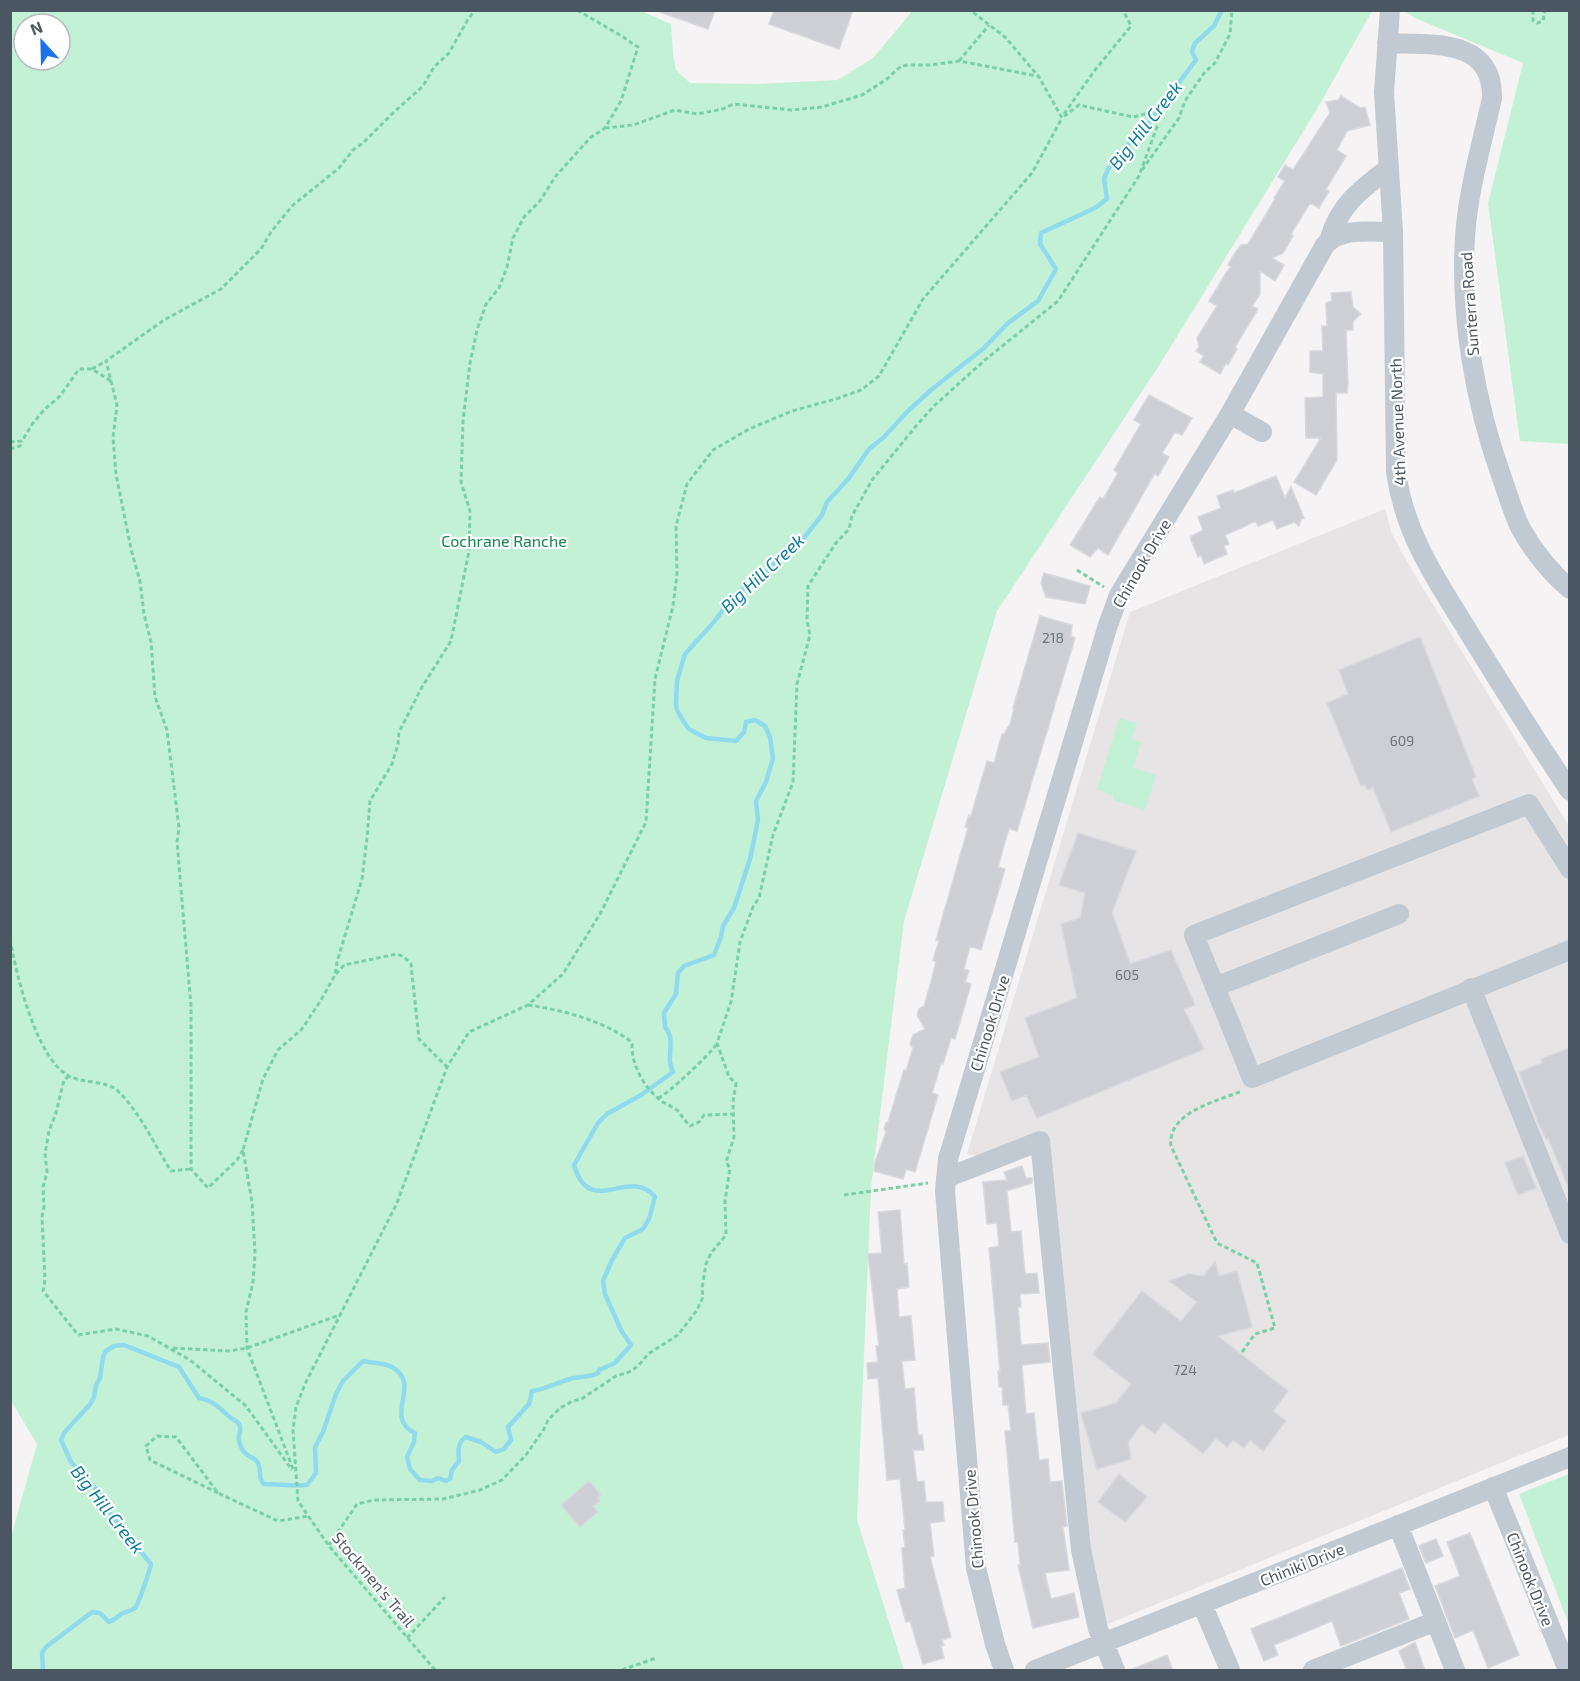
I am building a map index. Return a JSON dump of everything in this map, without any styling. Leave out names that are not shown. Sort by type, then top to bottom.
[{"type":"street","name":"4th Avenue North","points":[[1390,10],[1384,92],[1393,232],[1396,471],[1406,519],[1435,576],[1569,791]]},
{"type":"street","name":"Sunterra Road","points":[[1387,43],[1443,45],[1463,49],[1478,60],[1489,77],[1492,98],[1469,203],[1465,236],[1466,301],[1475,373],[1488,437],[1520,528],[1539,557],[1569,589]]},
{"type":"street","name":"Chinook Drive","points":[[1004,1671],[976,1568],[946,1203],[939,1180],[951,1150],[1119,596],[1230,414],[1329,241],[1333,226],[1350,199],[1389,168]]},
{"type":"street","points":[[1329,241],[1348,233],[1393,232]]},
{"type":"street","points":[[1230,414],[1262,432]]},
{"type":"street","points":[[1568,864],[1529,804],[1194,935],[1252,1078],[1569,950]]},
{"type":"street","points":[[1215,987],[1399,914]]},
{"type":"street","points":[[1472,988],[1569,1234]]},
{"type":"street","points":[[939,1180],[1040,1141],[1081,1550],[1098,1629],[1115,1671]]},
{"type":"street","name":"Chiniki Drive","points":[[1035,1671],[1569,1456]]},
{"type":"street","name":"Chinook Drive","points":[[1493,1487],[1568,1671]]},
{"type":"street","points":[[1398,1525],[1455,1671]]},
{"type":"street","points":[[1202,1604],[1230,1671]]},
{"type":"street","points":[[1313,1671],[1436,1621]]},
{"type":"path","points":[[10,449],[20,446],[33,423],[60,396],[79,369],[92,369],[164,320],[221,289],[261,249],[271,232],[292,206],[332,175],[353,150],[423,86],[434,67],[449,53],[475,10]]},
{"type":"path","points":[[335,975],[362,879],[370,801],[392,764],[399,732],[422,687],[451,641],[469,551],[470,511],[461,482],[463,422],[470,363],[477,330],[486,304],[499,288],[507,267],[513,238],[524,217],[540,201],[555,177],[590,138],[605,128],[621,101],[639,47],[577,10]]},
{"type":"path","points":[[970,10],[1005,37],[1039,76],[1062,118]]},
{"type":"path","points":[[295,1474],[293,1430],[296,1407],[305,1384],[397,1203],[447,1067],[469,1032],[528,1005],[563,974],[600,914],[646,822],[655,679],[674,606],[677,574],[676,526],[687,484],[713,450],[749,429],[792,411],[861,390],[879,375],[923,299],[1032,173],[1062,118],[1095,70],[1131,26],[1124,10]]},
{"type":"path","points":[[656,1097],[664,1095],[694,1069],[717,1043],[731,1002],[740,942],[759,898],[773,835],[793,782],[797,684],[810,635],[807,621],[808,586],[836,543],[849,529],[852,516],[872,480],[916,426],[935,405],[985,360],[1058,301],[1179,118],[1185,101],[1202,75],[1215,63],[1230,34],[1232,10]]},
{"type":"path","points":[[1533,10],[1533,21],[1537,23],[1543,21],[1545,10]]},
{"type":"path","points":[[959,61],[989,24]]},
{"type":"path","points":[[605,128],[633,125],[675,110],[697,114],[723,109],[733,104],[791,110],[822,107],[862,95],[887,79],[901,66],[959,61],[1039,76]]},
{"type":"path","points":[[1062,118],[1079,105],[1133,117],[1145,114],[1158,124],[1139,176]]},
{"type":"path","points":[[106,361],[117,405],[113,437],[116,474],[130,549],[140,581],[144,614],[151,642],[155,697],[167,730],[177,800],[179,828],[177,842],[191,1006],[191,1169],[208,1188],[237,1160],[243,1150],[263,1079],[278,1050],[302,1029],[335,975],[344,965],[397,954],[404,957],[411,964],[419,1040],[447,1067]]},
{"type":"path","points":[[92,369],[112,381]]},
{"type":"path","points":[[10,442],[22,441]]},
{"type":"path","points":[[1077,570],[1108,590]]},
{"type":"path","points":[[10,939],[15,967],[38,1035],[55,1065],[69,1076],[84,1082],[115,1088],[143,1124],[171,1171],[191,1169]]},
{"type":"path","points":[[528,1005],[552,1008],[599,1024],[619,1034],[632,1044],[631,1056],[640,1076],[656,1097],[677,1110],[690,1126],[699,1122],[704,1115],[734,1114]]},
{"type":"path","points":[[329,1546],[357,1504],[374,1500],[443,1499],[480,1490],[502,1480],[526,1455],[548,1420],[560,1408],[583,1398],[616,1376],[629,1372],[638,1366],[648,1354],[678,1335],[697,1310],[702,1297],[706,1264],[711,1253],[726,1235],[725,1201],[730,1168],[726,1162],[734,1137],[736,1083],[729,1077],[717,1043]]},
{"type":"path","points":[[69,1076],[64,1080],[49,1131],[45,1154],[47,1172],[43,1187],[45,1280],[43,1291],[78,1335],[116,1329],[148,1336],[190,1360],[246,1406],[295,1474]]},
{"type":"path","points":[[1242,1352],[1256,1334],[1275,1328],[1257,1263],[1217,1243],[1171,1146],[1170,1138],[1175,1126],[1188,1115],[1245,1090]]},
{"type":"path","points":[[243,1150],[252,1202],[255,1253],[254,1282],[246,1312],[247,1348],[295,1474]]},
{"type":"path","points":[[844,1195],[939,1180]]},
{"type":"path","points":[[171,1348],[229,1351],[247,1348],[340,1315]]},
{"type":"path","points":[[218,1494],[176,1437],[157,1436],[146,1446],[150,1460],[218,1494],[278,1521],[308,1516]]},
{"type":"path","name":"Stockmen's Trail","points":[[295,1474],[297,1501],[329,1546],[435,1671]]},
{"type":"path","points":[[407,1638],[445,1596]]},
{"type":"path","points":[[621,1671],[656,1658]]},
{"type":"shaded area","points":[[1385,509],[1392,534],[1413,572],[1569,826],[1569,1435],[1103,1626],[1088,1544],[1049,1148],[1042,1130],[977,1156],[967,1154],[1130,612]]},
{"type":"green space","name":"Cochrane Ranche","points":[[11,11],[641,11],[671,24],[676,70],[690,83],[759,84],[838,80],[873,58],[910,14],[910,11],[1372,11],[1317,109],[1160,364],[997,611],[904,921],[871,1187],[857,1520],[904,1670],[11,1670],[11,1537],[37,1444],[10,1399]]},
{"type":"green space","points":[[1404,11],[1569,11],[1569,444],[1520,441],[1488,203],[1523,63],[1415,18]]},
{"type":"green space","points":[[1119,718],[1137,723],[1132,739],[1141,742],[1133,768],[1156,775],[1145,810],[1113,800],[1114,795],[1097,790]]},
{"type":"green space","points":[[1569,1474],[1569,1625],[1519,1494]]},
{"type":"building","points":[[661,10],[715,10],[708,29],[660,12]]},
{"type":"building","points":[[774,10],[853,10],[839,49],[769,24]]},
{"type":"building","points":[[1341,96],[1360,108],[1365,107],[1370,125],[1347,131],[1337,150],[1346,156],[1326,189],[1329,191],[1319,208],[1310,203],[1291,234],[1293,236],[1283,253],[1272,258],[1284,265],[1275,281],[1260,271],[1260,294],[1252,306],[1258,309],[1235,347],[1237,349],[1228,365],[1226,363],[1220,374],[1200,362],[1204,356],[1196,351],[1199,347],[1197,338],[1217,306],[1209,301],[1231,267],[1228,265],[1234,254],[1241,245],[1248,244],[1275,199],[1285,181],[1278,177],[1285,165],[1293,170],[1330,113],[1326,102],[1338,100]]},
{"type":"building","points":[[1351,292],[1353,307],[1361,314],[1353,321],[1353,330],[1346,330],[1348,384],[1347,393],[1336,393],[1337,460],[1316,495],[1294,482],[1321,438],[1306,438],[1305,398],[1323,397],[1323,374],[1310,372],[1310,351],[1323,351],[1322,326],[1327,326],[1326,303],[1332,301],[1331,293]]},
{"type":"building","points":[[1149,395],[1192,418],[1182,435],[1175,432],[1162,453],[1169,457],[1158,476],[1155,473],[1108,555],[1098,548],[1090,557],[1070,545],[1100,497],[1103,499],[1118,473],[1114,470],[1141,424],[1134,420]]},
{"type":"building","points":[[1276,476],[1285,498],[1291,487],[1304,518],[1301,519],[1299,526],[1294,522],[1277,529],[1273,520],[1258,526],[1256,521],[1225,535],[1229,544],[1224,546],[1227,554],[1204,564],[1201,555],[1198,557],[1190,537],[1203,530],[1198,517],[1221,508],[1217,496],[1233,490],[1234,493]]},
{"type":"building","points":[[1044,573],[1090,586],[1085,604],[1046,597],[1041,583]]},
{"type":"building","points":[[1040,616],[1072,625],[1071,636],[1075,638],[1017,831],[1009,828],[998,867],[1005,869],[981,950],[970,946],[964,969],[969,971],[965,982],[971,984],[955,1039],[951,1038],[932,1093],[938,1095],[915,1172],[906,1169],[903,1179],[874,1171],[875,1162],[886,1132],[884,1129],[886,1123],[913,1048],[910,1044],[913,1035],[925,1029],[917,1015],[919,1009],[924,1006],[936,962],[933,960],[939,941],[936,940],[968,828],[965,827],[969,815],[971,816],[987,761],[994,763],[1002,734],[1010,724]]},
{"type":"building","points":[[1420,637],[1476,777],[1472,779],[1479,796],[1391,832],[1373,787],[1367,790],[1365,785],[1361,786],[1327,703],[1348,694],[1339,670]]},
{"type":"building","points":[[1078,833],[1136,851],[1112,912],[1130,964],[1171,950],[1195,1005],[1184,1009],[1204,1049],[1037,1118],[1026,1095],[1012,1101],[1000,1072],[1039,1057],[1025,1018],[1077,998],[1061,924],[1080,918],[1085,893],[1059,885]]},
{"type":"building","points":[[1569,1048],[1569,1189],[1548,1138],[1546,1139],[1538,1123],[1519,1072],[1542,1063],[1541,1059]]},
{"type":"building","points":[[1523,1156],[1536,1188],[1518,1195],[1505,1163]]},
{"type":"building","points":[[1022,1166],[1026,1178],[1032,1178],[1032,1183],[1007,1191],[1011,1232],[1021,1231],[1025,1274],[1037,1273],[1039,1293],[1020,1294],[1021,1307],[1018,1307],[1021,1345],[1048,1343],[1050,1362],[1022,1365],[1026,1414],[1034,1413],[1039,1460],[1048,1459],[1050,1482],[1062,1481],[1067,1526],[1063,1527],[1069,1570],[1045,1573],[1051,1599],[1074,1593],[1079,1617],[1033,1628],[1018,1565],[1020,1565],[1018,1542],[1015,1542],[1005,1431],[1011,1431],[1008,1405],[1003,1405],[1002,1387],[999,1387],[998,1371],[1000,1371],[989,1248],[999,1246],[997,1223],[987,1224],[983,1182],[1007,1180],[1004,1172]]},
{"type":"building","points":[[900,1210],[904,1264],[907,1263],[909,1287],[897,1289],[899,1317],[911,1316],[915,1360],[902,1361],[905,1389],[914,1388],[918,1435],[922,1435],[924,1450],[913,1450],[917,1482],[924,1481],[926,1502],[943,1502],[944,1521],[930,1523],[934,1556],[930,1557],[951,1637],[942,1640],[944,1658],[923,1664],[910,1621],[906,1622],[897,1590],[905,1588],[902,1548],[905,1547],[903,1530],[905,1530],[900,1479],[887,1480],[878,1378],[868,1379],[867,1363],[878,1362],[876,1346],[879,1346],[868,1254],[882,1253],[878,1212]]},
{"type":"building","points":[[1215,1261],[1219,1276],[1237,1271],[1252,1327],[1218,1336],[1288,1391],[1273,1411],[1286,1421],[1263,1451],[1250,1440],[1244,1448],[1233,1440],[1227,1447],[1216,1438],[1203,1454],[1164,1422],[1155,1434],[1142,1424],[1128,1442],[1131,1459],[1097,1469],[1081,1413],[1116,1403],[1131,1384],[1093,1354],[1142,1291],[1181,1321],[1197,1302],[1169,1281],[1188,1274],[1204,1276]]},
{"type":"building","points":[[1119,1474],[1147,1497],[1125,1522],[1098,1502]]},
{"type":"building","points":[[589,1481],[601,1495],[597,1498],[600,1501],[593,1506],[598,1512],[580,1527],[561,1505]]},
{"type":"building","points":[[1470,1533],[1519,1655],[1488,1668],[1473,1630],[1455,1638],[1435,1586],[1460,1576],[1447,1542]]},
{"type":"building","points":[[1436,1539],[1443,1556],[1426,1563],[1419,1546]]},
{"type":"building","points":[[1402,1568],[1410,1589],[1399,1593],[1409,1619],[1341,1646],[1332,1621],[1274,1645],[1278,1655],[1264,1661],[1251,1629]]},
{"type":"building","points":[[1415,1642],[1425,1671],[1407,1671],[1399,1651]]},
{"type":"building","points":[[1167,1655],[1173,1671],[1130,1671],[1130,1670]]},
{"type":"waterway","name":"Big Hill Creek","points":[[43,1670],[42,1653],[46,1647],[92,1612],[100,1613],[109,1622],[135,1608],[151,1564],[110,1513],[103,1497],[71,1462],[61,1440],[64,1433],[91,1403],[100,1378],[103,1357],[106,1351],[114,1346],[124,1345],[179,1367],[199,1398],[212,1403],[239,1423],[241,1446],[245,1453],[257,1461],[264,1484],[307,1485],[316,1473],[315,1447],[323,1432],[336,1394],[343,1381],[363,1361],[392,1367],[401,1374],[404,1382],[402,1418],[406,1426],[415,1433],[414,1442],[407,1457],[410,1469],[420,1480],[432,1481],[438,1478],[446,1481],[450,1479],[452,1470],[459,1461],[458,1451],[463,1439],[466,1437],[481,1442],[496,1452],[504,1449],[511,1440],[508,1427],[529,1404],[532,1391],[598,1373],[599,1370],[615,1363],[631,1345],[621,1330],[605,1294],[603,1281],[625,1238],[643,1229],[649,1219],[655,1197],[645,1189],[634,1186],[600,1191],[590,1189],[581,1181],[574,1165],[598,1123],[607,1114],[641,1095],[673,1072],[670,1061],[670,1037],[665,1027],[664,1013],[676,994],[678,973],[684,966],[714,955],[723,926],[734,908],[750,859],[758,820],[756,801],[766,782],[773,758],[770,737],[765,726],[755,720],[746,722],[744,732],[736,741],[706,738],[689,729],[677,710],[676,704],[677,681],[685,654],[731,599],[758,580],[803,539],[822,515],[827,502],[849,478],[869,449],[931,390],[984,348],[1008,323],[1038,301],[1056,269],[1040,244],[1041,233],[1095,208],[1107,199],[1104,179],[1108,169],[1147,125],[1196,60],[1192,52],[1195,43],[1214,26],[1222,10]]}]
